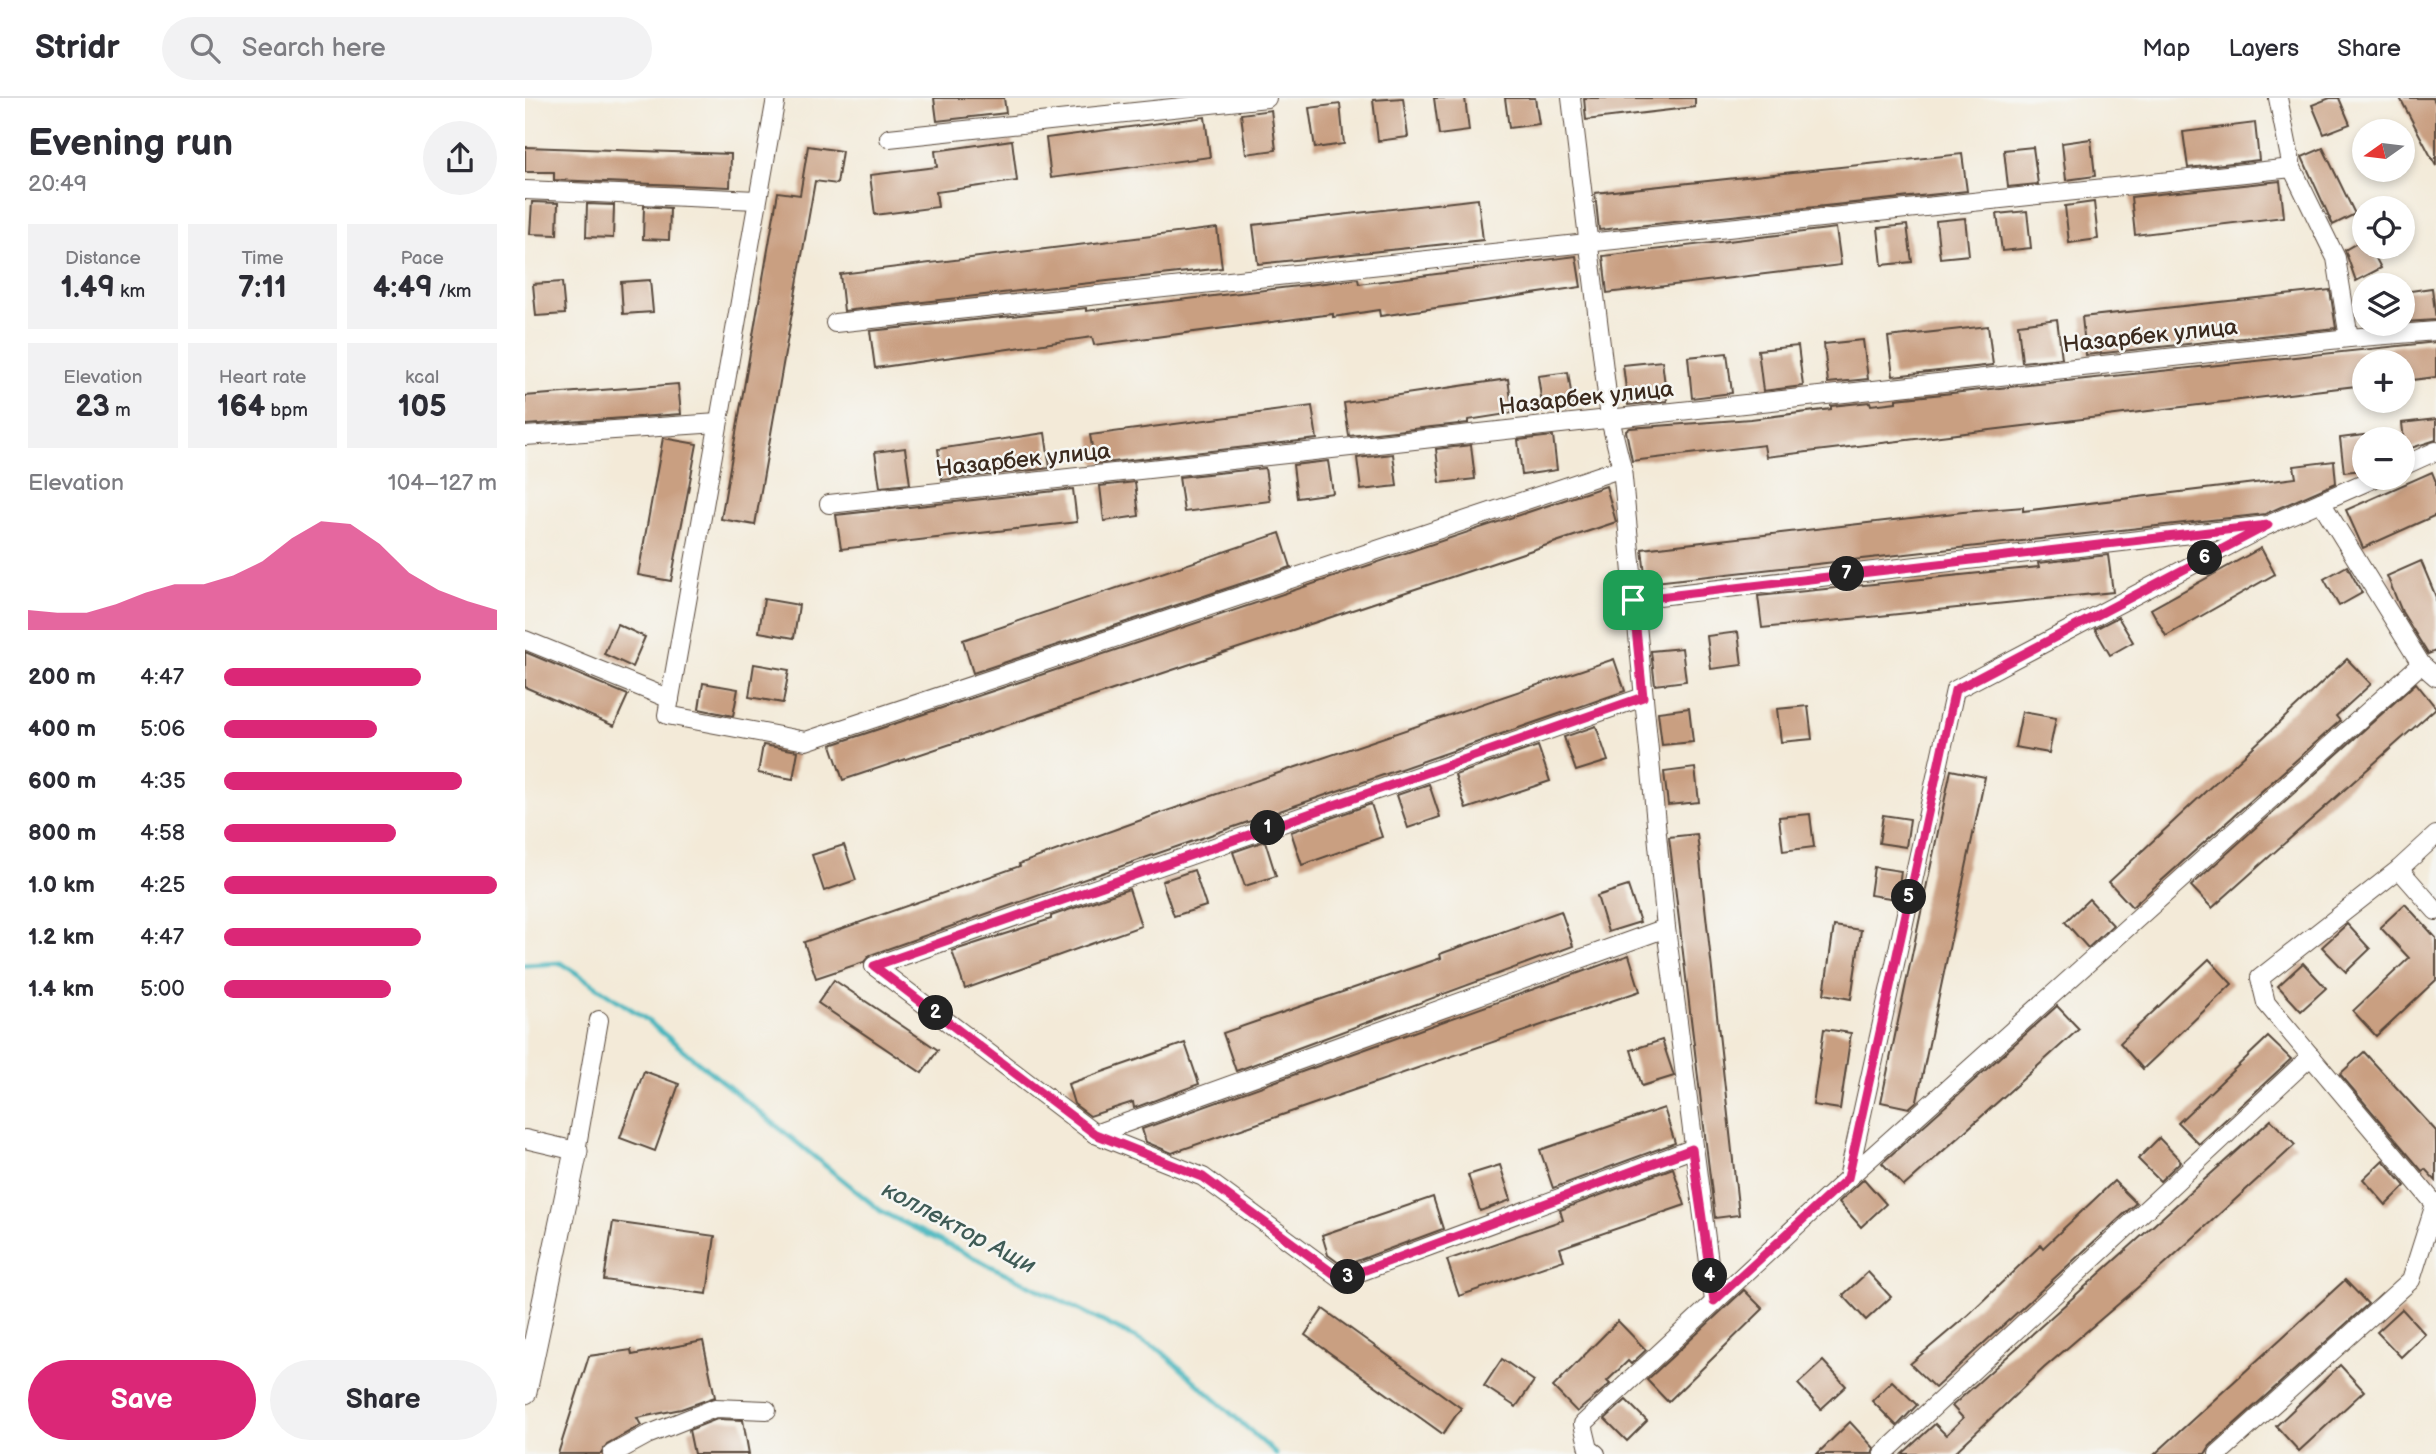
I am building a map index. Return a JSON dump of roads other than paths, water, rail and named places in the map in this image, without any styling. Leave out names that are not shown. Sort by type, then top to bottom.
[{"type":"street","points":[[776,98],[667,715],[806,741],[1622,468]]},
{"type":"street","points":[[889,138],[1267,98]]},
{"type":"street","points":[[1571,98],[1610,419],[1622,468],[1666,928],[1692,1149],[1714,1301]]},
{"type":"street","points":[[2278,98],[2293,168],[2336,258],[2349,338]]},
{"type":"street","points":[[835,323],[2293,168]]},
{"type":"street","points":[[525,190],[758,200]]},
{"type":"street","name":"Назарбек улица","points":[[829,505],[2349,338],[2436,331]]},
{"type":"street","points":[[525,436],[718,423]]},
{"type":"street","points":[[2415,461],[2436,451]]},
{"type":"street","points":[[1848,1178],[1955,690],[2268,525],[2352,488]]},
{"type":"street","points":[[2321,502],[2421,664],[2436,677]]},
{"type":"street","points":[[1633,600],[2268,525]]},
{"type":"street","points":[[525,640],[670,699]]},
{"type":"street","points":[[1596,1454],[1589,1448],[1583,1424],[1848,1178],[2421,664]]},
{"type":"street","points":[[1643,697],[874,966],[1095,1134],[1203,1177],[1341,1279],[1692,1149]]},
{"type":"street","points":[[2218,1454],[2411,1280],[2436,1204],[2266,1003],[2260,978],[2399,869],[2436,835]]},
{"type":"street","points":[[2399,869],[2436,911]]},
{"type":"street","points":[[1095,1134],[1666,928]]},
{"type":"street","points":[[525,1392],[576,1151],[599,1020]]},
{"type":"street","points":[[1883,1454],[2311,1056]]},
{"type":"street","points":[[525,1139],[576,1151]]},
{"type":"street","points":[[612,1454],[647,1435],[715,1408],[767,1410]]},
{"type":"waterway","name":"коллектор Ащи","points":[[525,965],[561,963],[643,1017],[882,1212],[1160,1350],[1276,1454]]}]
